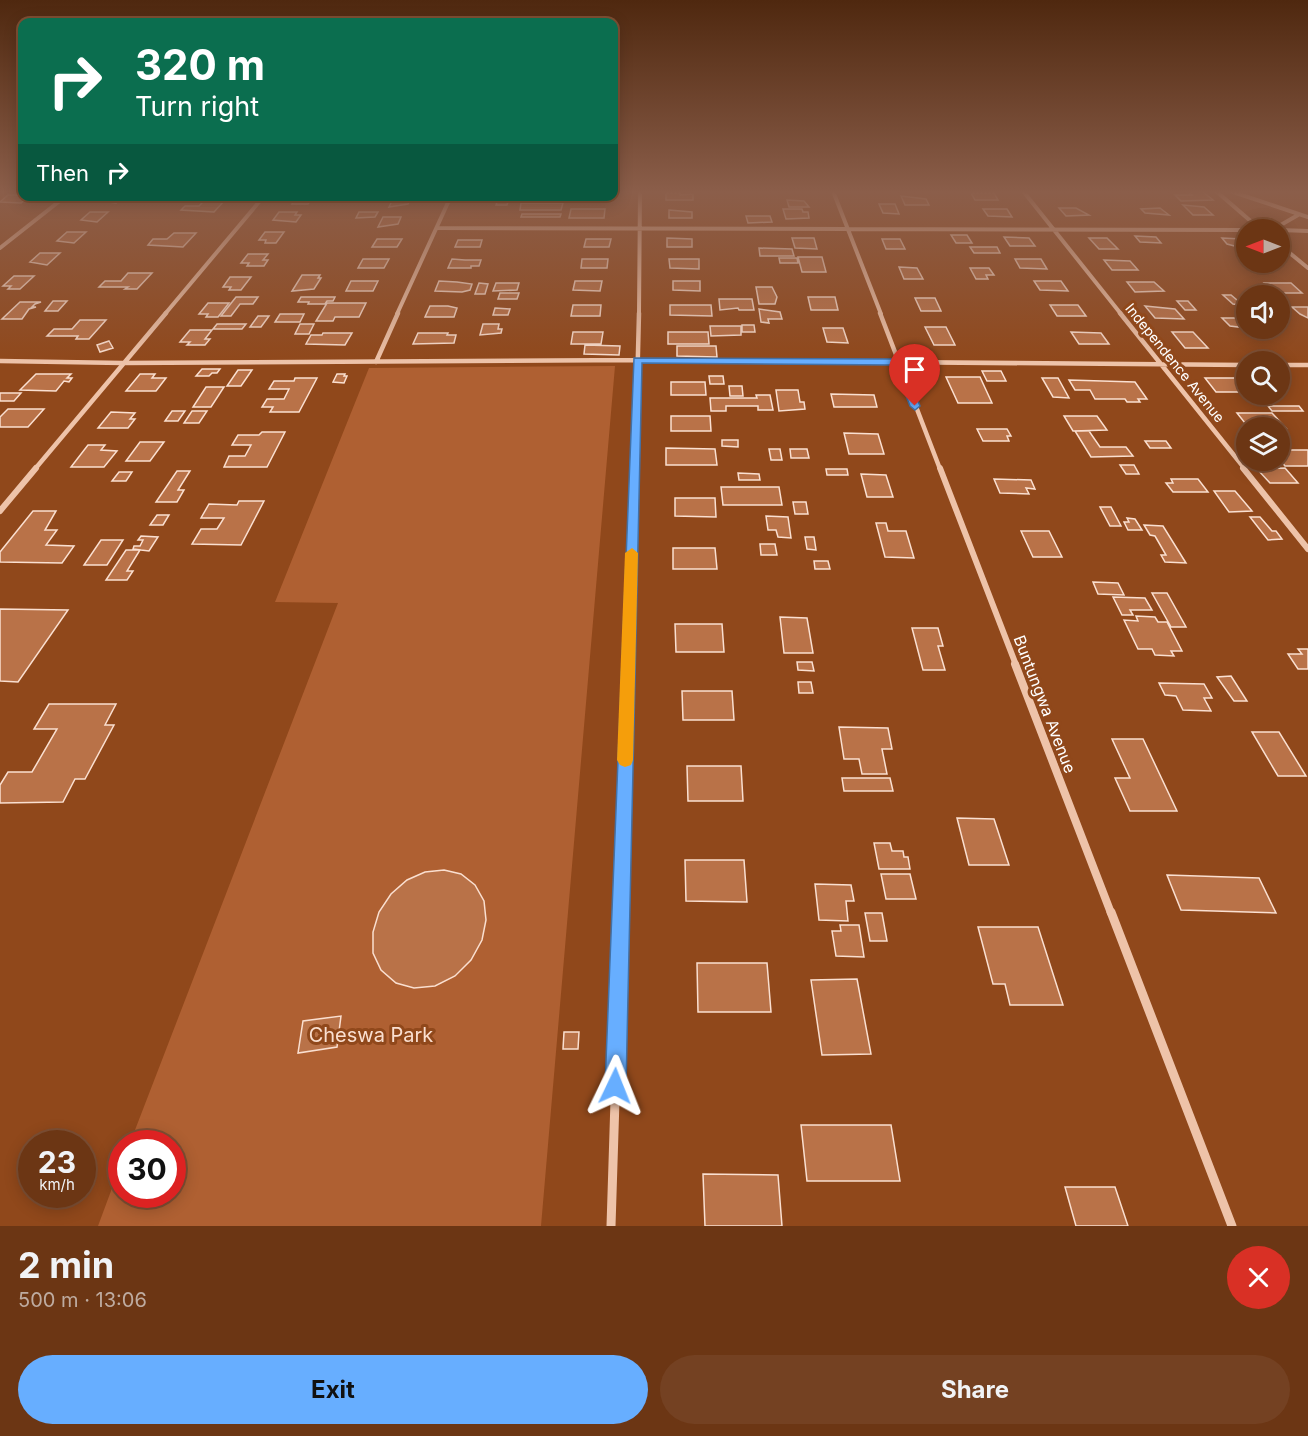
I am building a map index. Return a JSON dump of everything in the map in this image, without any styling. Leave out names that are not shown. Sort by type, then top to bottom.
[{"type":"street","points":[[0,511],[220,248]]},
{"type":"street","points":[[376,362],[429,248]]},
{"type":"street","points":[[611,1226],[638,360],[638,248]]},
{"type":"street","name":"Buntungwa Avenue","points":[[856,248],[1232,1226]]},
{"type":"street","name":"Independence Avenue","points":[[1069,248],[1308,549]]},
{"type":"street","points":[[1290,253],[1308,268]]},
{"type":"street","points":[[0,361],[123,363],[638,360],[1236,365]]},
{"type":"street","points":[[1290,365],[1308,365]]},
{"type":"green space","name":"Cheswa Park","points":[[615,366],[541,1226],[98,1226],[108,1199],[108,1208],[186,1208],[186,1130],[135,1130],[338,603],[275,602],[369,368]]},
{"type":"building","points":[[759,248],[792,249],[794,256],[760,256]]},
{"type":"building","points":[[971,248],[998,248],[1000,253],[974,253]]},
{"type":"building","points":[[40,253],[60,253],[47,265],[30,262]]},
{"type":"building","points":[[248,254],[268,254],[263,260],[268,260],[264,266],[247,266],[249,263],[241,263]]},
{"type":"building","points":[[798,257],[822,257],[826,272],[802,272]]},
{"type":"building","points":[[779,258],[797,258],[798,263],[780,263]]},
{"type":"building","points":[[363,259],[389,259],[384,268],[358,268]]},
{"type":"building","points":[[452,259],[481,260],[479,266],[471,266],[471,268],[448,268]]},
{"type":"building","points":[[582,259],[608,259],[607,268],[581,268]]},
{"type":"building","points":[[669,259],[699,259],[699,269],[670,268]]},
{"type":"building","points":[[1015,259],[1041,259],[1047,269],[1020,268]]},
{"type":"building","points":[[1104,260],[1130,261],[1138,270],[1112,270]]},
{"type":"building","points":[[899,267],[917,268],[923,279],[904,279]]},
{"type":"building","points":[[970,268],[989,268],[994,275],[986,275],[988,279],[976,279]]},
{"type":"building","points":[[128,273],[152,273],[137,289],[99,287],[105,281],[121,281]]},
{"type":"building","points":[[302,275],[320,275],[318,278],[321,278],[314,289],[292,291]]},
{"type":"building","points":[[14,276],[34,276],[20,289],[8,289],[11,286],[3,286]]},
{"type":"building","points":[[230,277],[251,277],[241,290],[229,290],[231,287],[223,287]]},
{"type":"building","points":[[351,281],[378,281],[373,291],[346,291]]},
{"type":"building","points":[[439,281],[472,284],[470,290],[462,292],[435,291]]},
{"type":"building","points":[[575,281],[602,281],[600,291],[573,290]]},
{"type":"building","points":[[673,281],[700,281],[700,291],[673,290]]},
{"type":"building","points":[[1034,281],[1061,281],[1068,291],[1040,290]]},
{"type":"building","points":[[1127,282],[1154,282],[1164,291],[1135,292]]},
{"type":"building","points":[[479,283],[488,284],[485,294],[475,294]]},
{"type":"building","points":[[496,283],[519,283],[517,290],[493,291]]},
{"type":"building","points":[[1265,283],[1291,283],[1302,293],[1290,293],[1290,285]]},
{"type":"building","points":[[756,287],[772,287],[777,297],[775,304],[759,304]]},
{"type":"building","points":[[500,293],[519,293],[517,299],[498,299]]},
{"type":"building","points":[[1223,295],[1231,295],[1236,299],[1236,304]]},
{"type":"building","points":[[236,297],[258,297],[253,304],[240,304],[231,316],[221,316]]},
{"type":"building","points":[[301,297],[335,297],[333,301],[327,301],[325,304],[308,304],[309,302],[298,302]]},
{"type":"building","points":[[808,297],[835,297],[838,310],[811,310]]},
{"type":"building","points":[[915,298],[935,298],[941,311],[921,311]]},
{"type":"building","points":[[719,299],[752,299],[754,310],[739,310],[738,308],[720,310]]},
{"type":"building","points":[[53,301],[67,301],[58,311],[45,311]]},
{"type":"building","points":[[1177,301],[1188,301],[1196,310],[1185,310]]},
{"type":"building","points":[[20,302],[41,302],[29,309],[22,319],[2,319]]},
{"type":"building","points":[[208,303],[229,303],[218,317],[206,317],[208,314],[199,314]]},
{"type":"building","points":[[327,303],[366,303],[359,317],[335,317],[333,321],[316,321]]},
{"type":"building","points":[[573,305],[601,305],[600,316],[571,316]]},
{"type":"building","points":[[670,305],[711,305],[712,316],[670,315]]},
{"type":"building","points":[[1050,305],[1078,305],[1086,316],[1057,316]]},
{"type":"building","points":[[430,306],[457,308],[454,317],[425,317]]},
{"type":"building","points":[[1145,306],[1175,309],[1184,319],[1155,318]]},
{"type":"building","points":[[1292,307],[1308,307],[1308,318],[1300,314]]},
{"type":"building","points":[[495,308],[510,309],[508,315],[493,315]]},
{"type":"building","points":[[759,309],[780,312],[782,319],[768,319],[769,323],[761,322]]},
{"type":"building","points":[[280,314],[304,314],[300,322],[275,322]]},
{"type":"building","points":[[258,316],[269,316],[261,327],[250,327]]},
{"type":"building","points":[[1222,318],[1236,318],[1236,327],[1230,326]]},
{"type":"building","points":[[80,320],[106,320],[89,339],[76,339],[78,336],[47,336],[54,329],[72,329]]},
{"type":"building","points":[[217,324],[246,324],[242,329],[213,329]]},
{"type":"building","points":[[300,324],[314,324],[309,334],[295,334]]},
{"type":"building","points":[[483,324],[499,324],[498,329],[502,329],[501,333],[480,335]]},
{"type":"building","points":[[742,325],[754,325],[755,332],[742,332]]},
{"type":"building","points":[[710,326],[741,326],[741,335],[711,336]]},
{"type":"building","points":[[925,327],[946,327],[955,345],[934,345]]},
{"type":"building","points":[[823,328],[843,328],[848,343],[827,342]]},
{"type":"building","points":[[190,330],[212,330],[205,339],[210,339],[205,345],[187,345],[190,342],[180,342]]},
{"type":"building","points":[[573,332],[603,332],[601,344],[571,344]]},
{"type":"building","points":[[668,332],[708,332],[709,344],[668,344]]},
{"type":"building","points":[[1071,332],[1101,333],[1109,344],[1079,344]]},
{"type":"building","points":[[1172,332],[1193,332],[1208,348],[1185,348]]},
{"type":"building","points":[[323,333],[352,333],[345,345],[306,344],[311,335],[322,335]]},
{"type":"building","points":[[418,333],[456,335],[454,343],[413,344]]},
{"type":"building","points":[[109,341],[113,348],[100,352],[97,345]]},
{"type":"building","points":[[585,345],[620,346],[619,355],[584,354]]},
{"type":"building","points":[[677,346],[716,346],[717,357],[677,356]]},
{"type":"building","points":[[202,369],[220,369],[209,376],[196,376]]},
{"type":"building","points":[[238,370],[252,370],[241,386],[227,386]]},
{"type":"building","points":[[982,371],[1001,371],[1006,381],[987,381]]},
{"type":"building","points":[[36,374],[71,374],[67,378],[72,378],[69,382],[64,381],[56,391],[20,390]]},
{"type":"building","points":[[140,374],[155,374],[152,378],[166,378],[156,391],[126,391]]},
{"type":"building","points":[[337,374],[347,376],[344,383],[333,382]]},
{"type":"building","points":[[709,376],[723,376],[724,384],[710,384]]},
{"type":"building","points":[[946,377],[980,377],[992,403],[958,403]]},
{"type":"building","points":[[295,378],[317,378],[299,412],[270,412],[273,407],[262,407],[267,399],[284,399],[289,389],[269,389],[274,381],[294,381]]},
{"type":"building","points":[[1042,378],[1058,378],[1069,398],[1053,397]]},
{"type":"building","points":[[1205,378],[1236,378],[1236,392],[1216,392]]},
{"type":"building","points":[[1069,380],[1135,382],[1147,399],[1138,399],[1140,402],[1127,402],[1125,399],[1095,399],[1090,390],[1075,390]]},
{"type":"building","points":[[671,382],[705,382],[706,395],[671,395]]},
{"type":"building","points":[[729,386],[742,386],[743,396],[730,396]]},
{"type":"building","points":[[206,387],[224,387],[211,407],[193,407]]},
{"type":"building","points":[[776,390],[798,390],[800,402],[804,402],[805,409],[779,411]]},
{"type":"building","points":[[0,393],[21,393],[14,401],[0,401]]},
{"type":"building","points":[[831,394],[874,395],[877,407],[834,407]]},
{"type":"building","points":[[756,395],[770,395],[773,410],[758,410],[758,406],[726,406],[726,411],[711,411],[710,398],[757,398]]},
{"type":"building","points":[[1268,406],[1299,406],[1303,411],[1272,411]]},
{"type":"building","points":[[8,409],[44,409],[28,427],[0,427],[0,417]]},
{"type":"building","points":[[172,411],[185,411],[178,421],[165,421]]},
{"type":"building","points":[[192,411],[207,411],[199,423],[184,423]]},
{"type":"building","points":[[111,412],[135,413],[130,419],[135,419],[128,428],[98,428]]},
{"type":"building","points":[[1237,413],[1272,413],[1276,417],[1240,417]]},
{"type":"building","points":[[671,416],[710,416],[711,431],[671,431]]},
{"type":"building","points":[[1064,416],[1097,416],[1107,430],[1073,431]]},
{"type":"building","points":[[977,429],[1007,429],[1011,436],[1007,436],[1009,441],[983,441]]},
{"type":"building","points":[[1075,431],[1089,431],[1100,447],[1126,447],[1133,456],[1091,457]]},
{"type":"building","points":[[262,432],[285,432],[267,467],[224,467],[229,456],[245,456],[251,445],[232,445],[238,435],[259,435]]},
{"type":"building","points":[[844,433],[878,434],[884,454],[849,454]]},
{"type":"building","points":[[722,440],[738,440],[738,447],[722,446]]},
{"type":"building","points":[[1145,441],[1166,441],[1171,448],[1150,448]]},
{"type":"building","points":[[140,442],[164,442],[150,461],[126,461]]},
{"type":"building","points":[[88,445],[105,445],[101,450],[117,451],[104,467],[71,467]]},
{"type":"building","points":[[666,448],[715,449],[717,465],[666,465]]},
{"type":"building","points":[[769,449],[780,449],[782,460],[771,460]]},
{"type":"building","points":[[790,449],[807,449],[809,458],[791,458]]},
{"type":"building","points":[[1290,450],[1308,450],[1308,466],[1290,466]]},
{"type":"building","points":[[1120,465],[1134,465],[1139,474],[1126,474]]},
{"type":"building","points":[[826,469],[847,469],[848,475],[827,475]]},
{"type":"building","points":[[177,471],[190,471],[178,490],[184,490],[177,502],[156,502]]},
{"type":"building","points":[[1259,471],[1288,471],[1298,483],[1270,483]]},
{"type":"building","points":[[119,472],[132,472],[126,481],[112,481]]},
{"type":"building","points":[[738,473],[759,474],[760,480],[739,480]]},
{"type":"building","points":[[861,474],[886,475],[893,497],[867,497]]},
{"type":"building","points":[[994,479],[1031,480],[1035,489],[1026,488],[1029,494],[1000,493]]},
{"type":"building","points":[[1171,479],[1198,479],[1208,492],[1173,492],[1166,483],[1173,483]]},
{"type":"building","points":[[721,487],[779,487],[782,505],[723,505]]},
{"type":"building","points":[[1214,491],[1235,491],[1252,511],[1229,512]]},
{"type":"building","points":[[675,498],[715,498],[716,517],[675,516]]},
{"type":"building","points":[[239,501],[264,501],[241,545],[192,544],[201,529],[217,529],[224,518],[201,518],[209,504],[237,505]]},
{"type":"building","points":[[793,502],[806,502],[808,514],[795,514]]},
{"type":"building","points":[[1100,507],[1111,507],[1121,526],[1110,526]]},
{"type":"building","points":[[33,511],[56,511],[45,530],[57,530],[46,545],[74,546],[62,563],[0,562],[0,552]]},
{"type":"building","points":[[157,515],[169,515],[163,525],[150,525]]},
{"type":"building","points":[[766,516],[788,517],[791,538],[778,537],[776,530],[768,530]]},
{"type":"building","points":[[1250,517],[1260,517],[1282,539],[1268,540]]},
{"type":"building","points":[[1127,518],[1135,519],[1142,530],[1128,530],[1124,522],[1129,522]]},
{"type":"building","points":[[876,523],[886,523],[888,531],[906,531],[914,558],[885,557]]},
{"type":"building","points":[[1144,525],[1163,526],[1186,563],[1165,562],[1161,555],[1166,555],[1155,536],[1150,535]]},
{"type":"building","points":[[1021,531],[1049,531],[1062,557],[1033,557]]},
{"type":"building","points":[[141,536],[158,537],[149,551],[133,549],[134,546],[140,546],[143,540],[138,540]]},
{"type":"building","points":[[805,537],[814,537],[816,550],[807,549]]},
{"type":"building","points":[[101,540],[123,540],[107,565],[84,565]]},
{"type":"building","points":[[760,544],[775,544],[777,555],[761,555]]},
{"type":"building","points":[[673,548],[715,548],[717,569],[673,569]]},
{"type":"building","points":[[126,550],[140,550],[127,571],[133,571],[127,580],[106,580]]},
{"type":"building","points":[[814,561],[828,561],[830,569],[815,569]]},
{"type":"building","points":[[1093,582],[1118,583],[1124,595],[1098,594]]},
{"type":"building","points":[[1152,593],[1167,593],[1186,627],[1171,627]]},
{"type":"building","points":[[1113,597],[1145,598],[1152,610],[1130,610],[1133,615],[1122,615]]},
{"type":"building","points":[[0,609],[68,610],[18,682],[0,681]]},
{"type":"building","points":[[1136,616],[1155,617],[1158,622],[1167,622],[1182,651],[1171,651],[1174,656],[1155,655],[1152,649],[1138,649],[1124,620],[1138,621]]},
{"type":"building","points":[[780,617],[807,618],[813,653],[784,653]]},
{"type":"building","points":[[675,624],[722,624],[724,652],[676,652]]},
{"type":"building","points":[[912,628],[938,628],[943,646],[938,646],[945,670],[923,670]]},
{"type":"building","points":[[1298,649],[1308,649],[1308,669],[1298,669],[1288,654],[1302,654]]},
{"type":"building","points":[[797,662],[812,662],[814,671],[798,670]]},
{"type":"building","points":[[1231,676],[1247,701],[1234,701],[1217,677]]},
{"type":"building","points":[[798,682],[811,682],[813,693],[799,693]]},
{"type":"building","points":[[1159,683],[1204,684],[1212,698],[1204,698],[1211,711],[1183,710],[1176,696],[1165,695]]},
{"type":"building","points":[[682,691],[732,691],[734,720],[683,720]]},
{"type":"building","points":[[49,704],[116,704],[105,725],[114,725],[85,779],[75,779],[63,802],[0,803],[0,785],[8,772],[32,772],[57,729],[34,729]]},
{"type":"building","points":[[839,727],[888,728],[892,749],[882,749],[887,774],[862,774],[859,759],[844,759]]},
{"type":"building","points":[[1252,732],[1279,732],[1306,776],[1278,776]]},
{"type":"building","points":[[1112,739],[1143,739],[1177,811],[1130,811],[1115,778],[1130,778]]},
{"type":"building","points":[[687,766],[741,766],[743,801],[688,801]]},
{"type":"building","points":[[842,778],[890,778],[893,791],[844,791]]},
{"type":"building","points":[[957,818],[994,819],[1009,865],[969,865]]},
{"type":"building","points":[[874,843],[890,843],[892,851],[903,851],[904,857],[908,857],[910,869],[879,869]]},
{"type":"building","points":[[685,860],[744,860],[747,902],[686,901]]},
{"type":"building","points":[[444,870],[461,874],[475,885],[484,901],[486,920],[482,940],[471,960],[455,976],[435,986],[414,988],[396,983],[381,970],[373,953],[373,932],[379,912],[391,894],[407,880],[425,872]]},
{"type":"building","points":[[881,874],[910,874],[916,899],[886,899]]},
{"type":"building","points":[[1167,875],[1259,878],[1276,913],[1181,910]]},
{"type":"building","points":[[815,884],[851,885],[854,901],[846,901],[848,921],[819,920]]},
{"type":"building","points":[[865,913],[882,913],[887,941],[870,941]]},
{"type":"building","points":[[840,925],[859,925],[864,957],[836,956],[832,931],[841,931]]},
{"type":"building","points":[[978,927],[1038,927],[1063,1005],[1010,1005],[1005,984],[993,984]]},
{"type":"building","points":[[697,963],[767,963],[771,1012],[698,1012]]},
{"type":"building","points":[[857,979],[871,1054],[822,1055],[811,980]]},
{"type":"building","points":[[341,1016],[337,1047],[298,1053],[303,1021]]},
{"type":"building","points":[[564,1032],[579,1032],[578,1049],[563,1049]]},
{"type":"building","points":[[801,1125],[891,1125],[900,1181],[807,1181]]},
{"type":"building","points":[[703,1174],[778,1175],[782,1226],[705,1226]]},
{"type":"building","points":[[1065,1187],[1115,1187],[1128,1226],[1076,1226]]},
{"type":"slow traffic","points":[[625,760],[632,553]]},
{"type":"route","points":[[615,1086],[638,360],[898,362],[915,406]]}]
